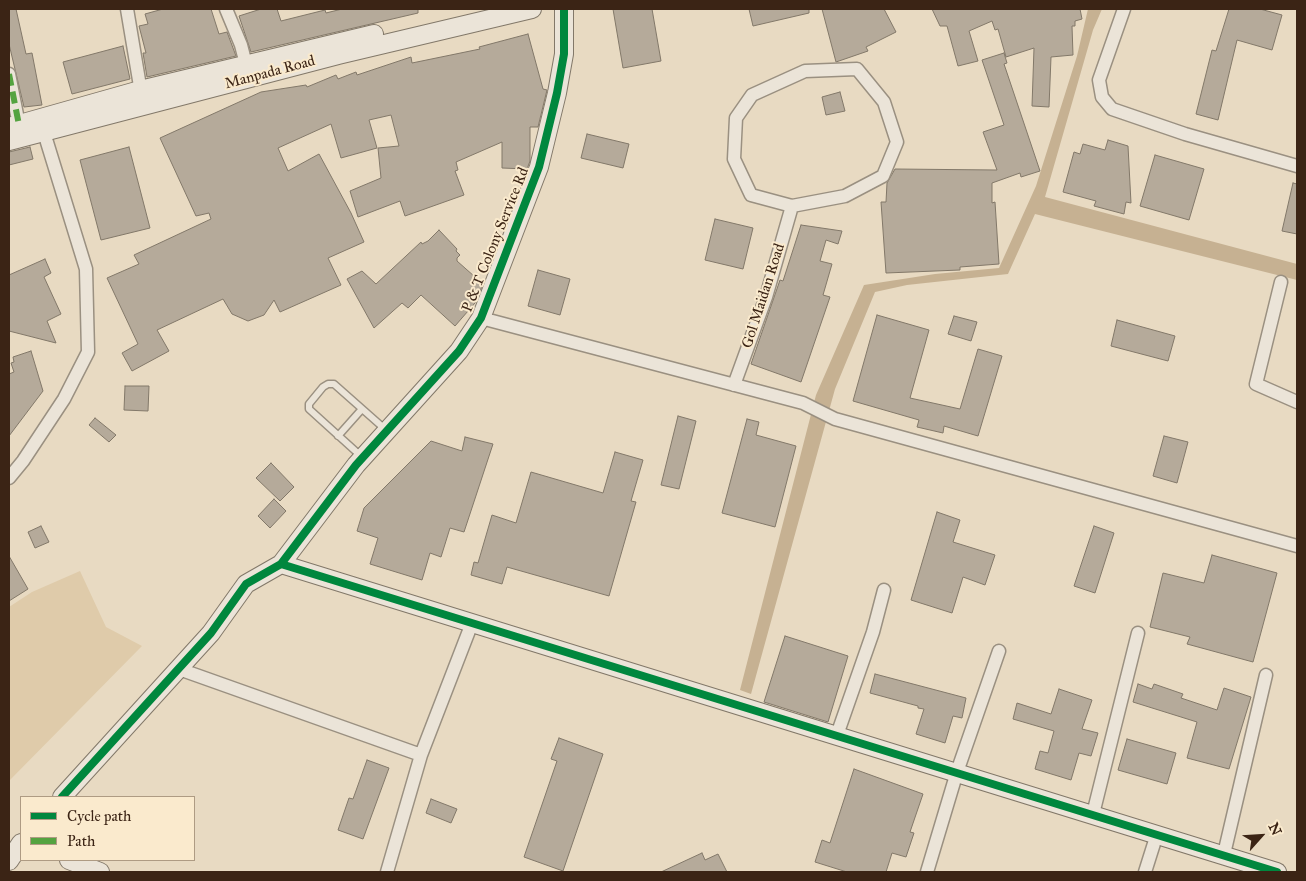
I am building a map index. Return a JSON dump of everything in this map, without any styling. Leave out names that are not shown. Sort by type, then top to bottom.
[{"type":"street","points":[[128,9],[142,97]]},
{"type":"street","points":[[226,9],[241,44],[248,71]]},
{"type":"street","name":"Manpada Road","points":[[455,21],[481,9]]},
{"type":"street","name":"Manpada Road","points":[[14,133],[142,97],[337,49],[455,21],[532,9]]},
{"type":"street","name":"P & T Colony Service Rd","points":[[281,564],[363,458],[460,351],[480,318],[539,167],[557,93],[564,54],[564,9]]},
{"type":"street","points":[[1124,9],[1099,80],[1102,97],[1112,109],[1185,134],[1297,166]]},
{"type":"street","points":[[858,69],[884,102],[896,142],[883,176],[845,196],[792,206],[751,195],[734,159],[736,118],[752,95],[805,70],[858,69]]},
{"type":"street","points":[[9,74],[14,133]]},
{"type":"street","points":[[9,478],[23,461],[64,399],[88,352],[86,269],[42,126]]},
{"type":"street","name":"Gol Maidan Road","points":[[734,385],[766,297],[792,206]]},
{"type":"street","points":[[1281,282],[1256,384],[1297,402]]},
{"type":"street","points":[[480,318],[804,403],[835,418],[1297,546]]},
{"type":"street","points":[[63,796],[110,742],[180,669],[211,633],[246,584],[281,564],[1278,872]]},
{"type":"street","points":[[837,735],[873,632],[884,590]]},
{"type":"street","points":[[387,872],[421,755],[472,623]]},
{"type":"street","points":[[1093,814],[1138,634]]},
{"type":"street","points":[[927,872],[957,772],[999,651]]},
{"type":"street","points":[[180,669],[421,755]]},
{"type":"street","points":[[1224,854],[1266,675]]},
{"type":"street","points":[[1145,872],[1157,834]]},
{"type":"street","points":[[9,860],[20,844]]},
{"type":"street","points":[[72,861],[100,872]]},
{"type":"lane","points":[[363,458],[309,409],[309,404],[323,387],[328,384],[334,384],[388,431]]},
{"type":"lane","points":[[338,436],[362,409]]},
{"type":"shaded area","points":[[1088,9],[1102,9],[1093,30],[1045,197],[1297,264],[1297,280],[1035,214],[1008,274],[907,285],[875,292],[835,389],[751,694],[740,690],[816,395],[864,285],[935,274],[999,268],[1036,186],[1077,56]]},
{"type":"shaded area","points":[[80,571],[106,627],[142,646],[9,781],[9,607],[32,592]]},
{"type":"building","points":[[9,9],[16,9],[26,54],[32,53],[42,105],[24,107],[9,44]]},
{"type":"building","points":[[163,9],[211,9],[219,34],[227,32],[236,56],[147,77],[143,53],[146,53],[139,26],[148,24],[145,14]]},
{"type":"building","points":[[261,9],[277,9],[281,21],[325,10],[326,13],[342,9],[418,9],[418,13],[251,52],[239,16]]},
{"type":"building","points":[[613,9],[652,9],[661,61],[623,68]]},
{"type":"building","points":[[749,9],[809,9],[809,13],[753,26]]},
{"type":"building","points":[[822,9],[884,9],[896,32],[866,47],[868,51],[836,62]]},
{"type":"building","points":[[932,9],[1080,9],[1082,19],[1075,21],[1075,26],[1072,26],[1073,55],[1051,57],[1049,107],[1032,106],[1034,48],[1006,57],[998,29],[995,30],[992,21],[969,31],[978,61],[958,66],[947,26],[940,26]]},
{"type":"building","points":[[1229,9],[1260,9],[1282,15],[1272,50],[1237,40],[1218,120],[1196,114],[1212,50],[1216,51]]},
{"type":"building","points":[[528,34],[543,89],[547,90],[538,127],[530,127],[530,161],[527,169],[502,168],[502,142],[456,162],[458,170],[455,171],[464,195],[405,216],[400,201],[358,217],[350,191],[381,178],[378,148],[399,146],[391,115],[369,120],[377,148],[341,158],[331,124],[278,148],[288,171],[319,154],[351,213],[364,242],[328,258],[341,285],[280,312],[274,300],[264,315],[248,321],[232,314],[223,299],[157,330],[169,351],[132,371],[122,353],[138,344],[107,278],[139,264],[134,255],[211,219],[209,213],[196,216],[160,138],[261,92],[306,85],[307,87],[336,75],[338,79],[356,72],[357,75],[411,57],[412,63],[480,49],[479,47]]},
{"type":"building","points":[[123,46],[130,79],[72,94],[63,62]]},
{"type":"building","points":[[1004,53],[1007,63],[1004,64],[1040,171],[1021,177],[1020,173],[992,183],[992,203],[995,202],[999,264],[960,267],[960,270],[886,273],[881,202],[886,202],[887,183],[895,169],[997,170],[983,132],[1004,125],[982,60]]},
{"type":"building","points":[[840,92],[845,111],[826,115],[822,97]]},
{"type":"building","points":[[587,134],[629,144],[623,168],[581,158]]},
{"type":"building","points":[[1108,140],[1128,146],[1131,203],[1126,202],[1124,214],[1094,206],[1096,201],[1063,192],[1074,152],[1080,154],[1083,144],[1105,150]]},
{"type":"building","points":[[30,147],[33,159],[9,165],[9,152]]},
{"type":"building","points":[[129,147],[150,228],[101,240],[80,160]]},
{"type":"building","points":[[1155,155],[1204,169],[1189,220],[1140,206]]},
{"type":"building","points":[[1293,183],[1297,184],[1297,234],[1282,231]]},
{"type":"building","points":[[715,219],[753,228],[743,269],[705,260]]},
{"type":"building","points":[[801,225],[842,231],[838,244],[826,240],[820,261],[832,264],[823,295],[830,297],[801,382],[751,364],[780,280],[783,281]]},
{"type":"building","points":[[439,230],[457,249],[456,251],[460,255],[457,261],[483,284],[475,303],[455,326],[421,295],[408,308],[402,303],[374,328],[347,279],[362,271],[376,284],[421,242],[422,244],[428,241]]},
{"type":"building","points":[[45,259],[51,273],[44,277],[61,314],[47,321],[56,343],[9,331],[9,275]]},
{"type":"building","points":[[538,270],[570,279],[560,315],[528,306]]},
{"type":"building","points":[[877,315],[929,330],[910,398],[960,409],[978,349],[1002,356],[978,436],[944,426],[943,433],[917,427],[919,420],[853,401]]},
{"type":"building","points":[[954,316],[977,322],[971,341],[948,334]]},
{"type":"building","points":[[1117,320],[1175,336],[1168,361],[1111,346]]},
{"type":"building","points":[[31,351],[43,391],[9,436],[9,374],[14,372],[11,363],[14,362],[13,357]]},
{"type":"building","points":[[125,386],[149,386],[148,411],[124,410]]},
{"type":"building","points":[[678,416],[696,421],[679,489],[661,485]]},
{"type":"building","points":[[95,418],[116,435],[109,442],[89,425]]},
{"type":"building","points":[[747,419],[759,422],[756,435],[796,446],[775,527],[722,513]]},
{"type":"building","points":[[1164,436],[1188,442],[1177,483],[1153,476]]},
{"type":"building","points":[[465,437],[493,444],[464,532],[450,528],[441,557],[430,553],[422,580],[370,564],[378,538],[357,531],[364,508],[431,441],[462,451]]},
{"type":"building","points":[[615,452],[643,460],[631,501],[636,502],[609,596],[507,567],[502,584],[471,575],[474,562],[478,563],[492,515],[516,523],[531,472],[603,493]]},
{"type":"building","points":[[271,463],[294,487],[280,501],[256,478]]},
{"type":"building","points":[[274,499],[286,511],[270,528],[258,516]]},
{"type":"building","points":[[937,512],[960,520],[953,542],[995,555],[985,585],[963,577],[952,613],[911,600]]},
{"type":"building","points":[[41,526],[49,542],[35,548],[28,532]]},
{"type":"building","points":[[1094,526],[1114,533],[1095,593],[1074,586]]},
{"type":"building","points":[[1212,555],[1277,573],[1253,662],[1187,644],[1190,637],[1150,627],[1163,573],[1204,583]]},
{"type":"building","points":[[9,556],[28,589],[9,601]]},
{"type":"building","points":[[785,636],[848,656],[828,722],[764,702]]},
{"type":"building","points":[[875,674],[966,698],[962,718],[953,716],[945,743],[916,734],[924,709],[870,693]]},
{"type":"building","points":[[1138,684],[1152,689],[1154,684],[1183,694],[1181,698],[1217,710],[1224,688],[1251,697],[1229,769],[1187,758],[1197,722],[1133,702]]},
{"type":"building","points":[[1059,689],[1092,700],[1082,729],[1098,733],[1091,756],[1079,753],[1071,780],[1035,769],[1040,751],[1048,753],[1054,731],[1013,719],[1017,703],[1051,714]]},
{"type":"building","points":[[559,738],[603,754],[563,871],[524,857],[557,761],[551,759]]},
{"type":"building","points":[[1127,739],[1176,753],[1167,784],[1118,770]]},
{"type":"building","points":[[367,760],[389,768],[363,839],[338,830],[349,798],[353,799]]},
{"type":"building","points":[[854,769],[923,794],[910,832],[914,833],[906,857],[892,853],[886,872],[847,872],[815,862],[822,840],[830,843]]},
{"type":"building","points":[[431,799],[457,809],[451,823],[426,813]]},
{"type":"building","points":[[702,853],[705,860],[718,854],[727,872],[661,872]]},
{"type":"marked path","points":[[9,74],[19,125]]},
{"type":"cycle path","points":[[63,796],[211,633],[246,584],[281,564],[356,465],[459,351],[481,318],[539,167],[557,93],[564,54],[564,9]]},
{"type":"cycle path","points":[[281,564],[1277,872]]}]
